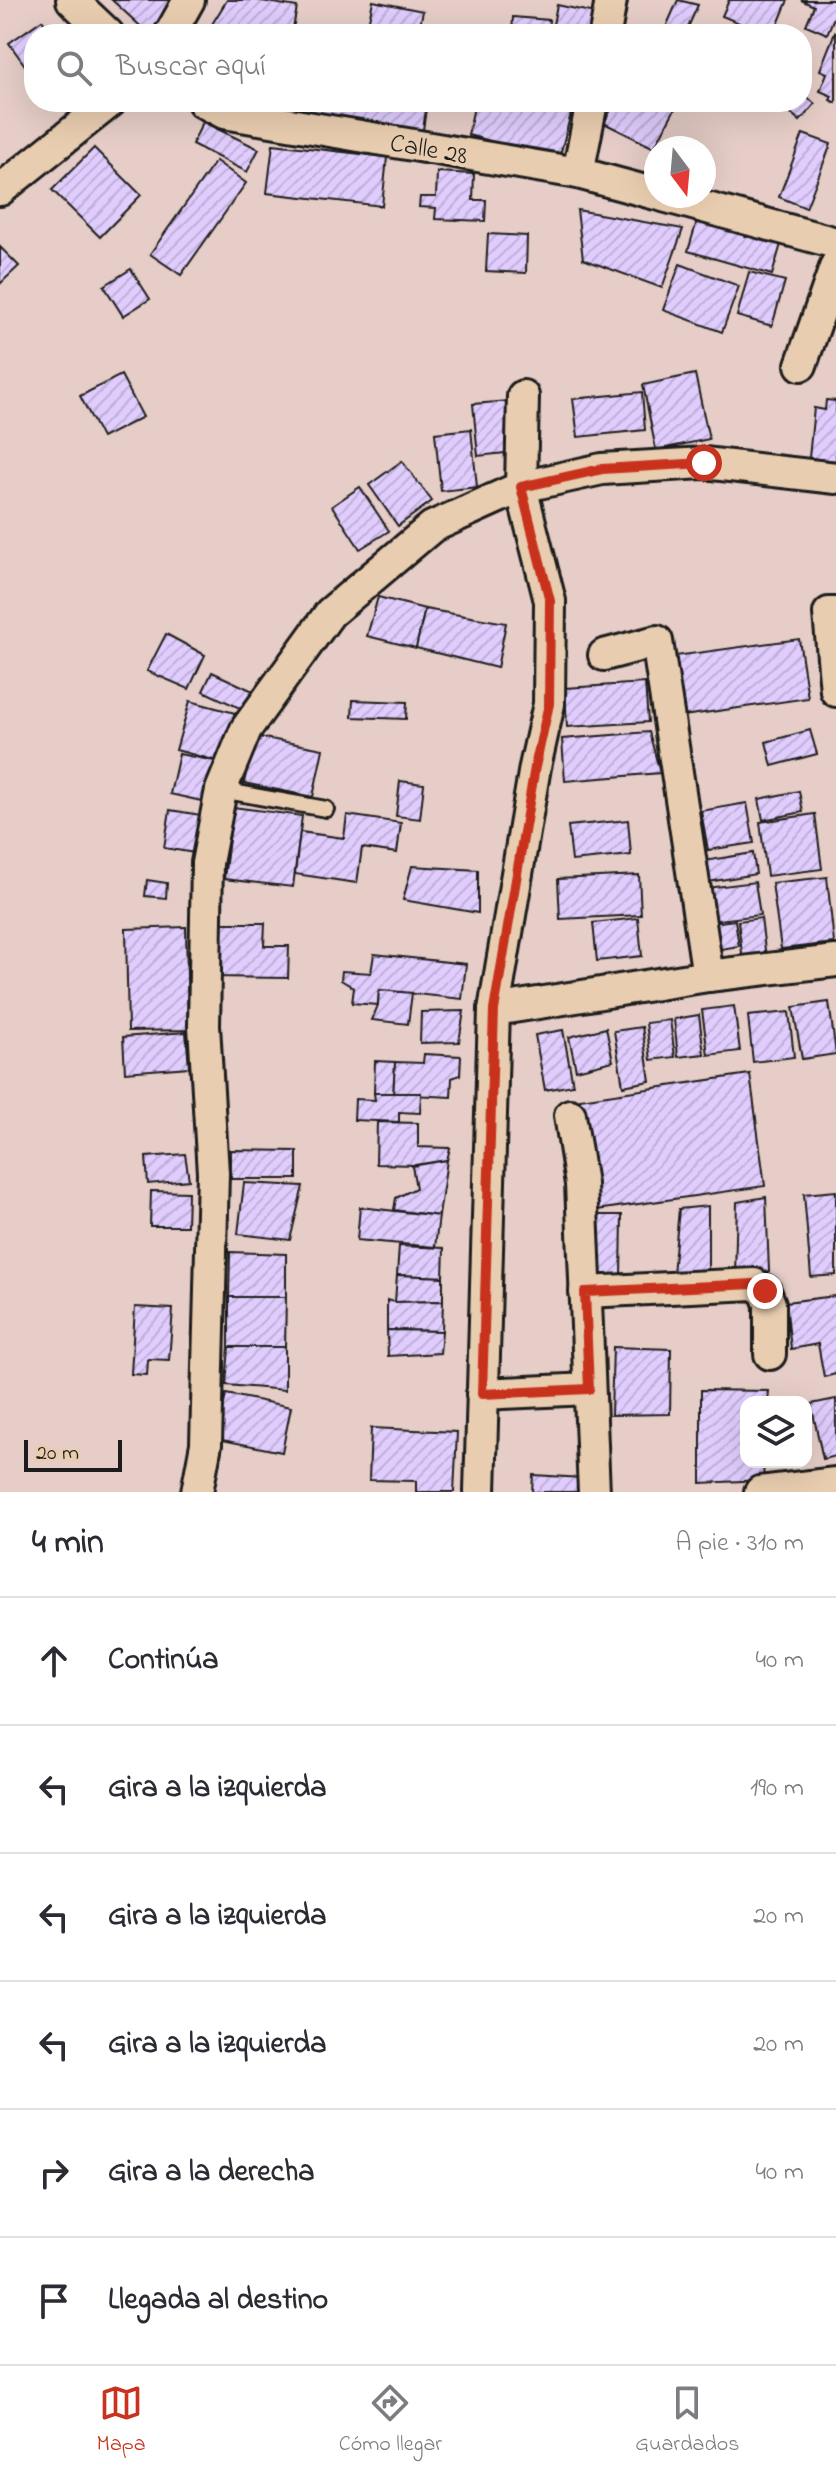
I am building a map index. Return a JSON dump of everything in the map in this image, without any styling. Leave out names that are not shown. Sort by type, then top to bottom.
[{"type":"street","points":[[72,0],[97,24]]},
{"type":"street","points":[[176,24],[189,0]]},
{"type":"street","points":[[607,24],[611,0]]},
{"type":"street","points":[[0,190],[98,112]]},
{"type":"street","name":"Calle 28","points":[[222,112],[578,173],[644,191]]},
{"type":"street","points":[[578,173],[590,112]]},
{"type":"street","points":[[707,208],[836,243]]},
{"type":"street","points":[[801,365],[836,265]]},
{"type":"street","points":[[480,1492],[494,1010],[535,767],[549,704],[550,601],[521,487],[523,396]]},
{"type":"street","points":[[197,1492],[206,1444],[213,1173],[204,1026],[207,863],[221,790],[246,729],[330,613],[432,527],[521,487],[602,469],[704,463],[836,478]]},
{"type":"street","points":[[836,613],[829,613],[836,691]]},
{"type":"street","points":[[604,655],[657,641],[708,976]]},
{"type":"street","points":[[494,1010],[708,976],[836,961]]},
{"type":"street","points":[[570,1115],[581,1184],[594,1492]]},
{"type":"street","points":[[585,1292],[754,1284],[765,1291],[770,1304],[770,1354]]},
{"type":"street","points":[[482,1394],[589,1389]]},
{"type":"street","points":[[760,1492],[836,1483]]},
{"type":"lane","points":[[221,790],[326,809]]},
{"type":"building","points":[[112,0],[180,0],[158,24],[138,24]]},
{"type":"building","points":[[227,0],[256,0],[297,7],[294,24],[212,24]]},
{"type":"building","points":[[678,0],[698,5],[689,24],[667,24]]},
{"type":"building","points":[[729,0],[788,0],[778,24],[742,24],[722,16]]},
{"type":"building","points":[[801,0],[836,0],[836,13],[827,34],[812,28],[812,24],[806,24],[814,6]]},
{"type":"building","points":[[373,1],[423,11],[420,24],[368,24]]},
{"type":"building","points":[[557,5],[600,14],[598,24],[553,24]]},
{"type":"building","points":[[513,17],[549,20],[549,24],[513,24]]},
{"type":"building","points":[[835,32],[836,103],[830,100],[832,96],[820,91],[827,73],[820,70]]},
{"type":"building","points":[[24,33],[24,64],[9,43]]},
{"type":"building","points":[[298,112],[426,112],[423,130]]},
{"type":"building","points":[[473,112],[571,112],[559,159],[468,135]]},
{"type":"building","points":[[610,112],[673,112],[660,136],[644,136],[644,143],[604,123]]},
{"type":"building","points":[[790,112],[808,112],[800,121]]},
{"type":"building","points":[[203,122],[259,149],[247,172],[192,144]]},
{"type":"building","points":[[803,134],[831,144],[806,208],[779,197]]},
{"type":"building","points":[[273,144],[387,157],[382,206],[267,193]]},
{"type":"building","points":[[94,148],[141,195],[100,237],[52,190]]},
{"type":"building","points":[[216,161],[246,183],[181,275],[150,254]]},
{"type":"building","points":[[437,172],[474,174],[473,200],[486,200],[485,221],[435,219],[436,208],[419,207],[420,197],[436,197]]},
{"type":"building","points":[[577,210],[683,229],[662,288],[583,259]]},
{"type":"building","points":[[697,221],[781,244],[772,275],[688,251]]},
{"type":"building","points":[[488,234],[527,236],[526,273],[486,271]]},
{"type":"building","points":[[0,247],[19,266],[0,284]]},
{"type":"building","points":[[680,264],[739,286],[722,332],[663,310]]},
{"type":"building","points":[[131,269],[150,299],[123,316],[104,286]]},
{"type":"building","points":[[749,272],[785,281],[772,326],[737,316]]},
{"type":"building","points":[[695,374],[709,439],[656,450],[643,385]]},
{"type":"building","points":[[121,375],[143,417],[102,438],[80,396]]},
{"type":"building","points":[[642,392],[645,430],[578,437],[573,399]]},
{"type":"building","points":[[826,400],[836,401],[836,461],[809,458],[814,408],[825,410]]},
{"type":"building","points":[[509,401],[514,452],[478,456],[473,404]]},
{"type":"building","points":[[471,429],[477,487],[441,491],[435,433]]},
{"type":"building","points":[[402,461],[432,501],[398,526],[369,485]]},
{"type":"building","points":[[360,487],[389,531],[360,549],[332,506]]},
{"type":"building","points":[[378,597],[425,609],[416,648],[367,636]]},
{"type":"building","points":[[425,609],[506,623],[497,668],[416,648]]},
{"type":"building","points":[[166,634],[205,655],[189,689],[147,671]]},
{"type":"building","points":[[799,639],[808,698],[676,717],[668,657]]},
{"type":"building","points":[[212,672],[253,691],[244,710],[203,691]]},
{"type":"building","points":[[645,683],[648,722],[567,727],[565,688]]},
{"type":"building","points":[[353,700],[407,702],[406,719],[352,717]]},
{"type":"building","points":[[190,701],[235,713],[221,762],[176,750]]},
{"type":"building","points":[[810,730],[817,754],[772,766],[766,742]]},
{"type":"building","points":[[649,732],[660,773],[565,781],[562,739]]},
{"type":"building","points":[[254,736],[323,749],[313,797],[244,783]]},
{"type":"building","points":[[179,754],[215,761],[206,802],[170,794]]},
{"type":"building","points":[[400,781],[424,784],[420,819],[396,816]]},
{"type":"building","points":[[799,791],[803,812],[763,820],[759,799]]},
{"type":"building","points":[[747,803],[754,843],[708,850],[701,811]]},
{"type":"building","points":[[233,807],[302,816],[293,887],[224,879]]},
{"type":"building","points":[[170,810],[201,815],[195,853],[164,848]]},
{"type":"building","points":[[815,814],[822,869],[767,876],[760,822]]},
{"type":"building","points":[[347,815],[401,823],[397,853],[362,848],[357,883],[295,874],[300,832],[344,838]]},
{"type":"building","points":[[628,820],[631,855],[572,861],[568,826]]},
{"type":"building","points":[[753,853],[756,874],[702,883],[698,862]]},
{"type":"building","points":[[412,866],[478,870],[478,913],[403,900]]},
{"type":"building","points":[[639,875],[641,915],[560,919],[558,879]]},
{"type":"building","points":[[827,877],[834,943],[781,949],[772,883]]},
{"type":"building","points":[[147,880],[167,883],[166,898],[145,896]]},
{"type":"building","points":[[755,882],[760,915],[703,922],[698,889]]},
{"type":"building","points":[[638,918],[642,956],[597,961],[593,923]]},
{"type":"building","points":[[761,918],[766,958],[743,961],[738,921]]},
{"type":"building","points":[[735,920],[739,946],[715,950],[711,923]]},
{"type":"building","points":[[215,923],[265,923],[264,946],[289,946],[288,978],[214,977]]},
{"type":"building","points":[[186,927],[188,1030],[128,1031],[126,929]]},
{"type":"building","points":[[374,954],[466,964],[462,999],[379,990],[378,1005],[352,1003],[354,988],[341,980],[342,971],[371,973]]},
{"type":"building","points":[[379,990],[412,993],[408,1024],[372,1020],[378,1005]]},
{"type":"building","points":[[829,1002],[836,1054],[802,1059],[793,1007]]},
{"type":"building","points":[[734,1006],[740,1051],[708,1055],[702,1010]]},
{"type":"building","points":[[464,1011],[459,1042],[420,1043],[421,1012]]},
{"type":"building","points":[[789,1012],[794,1057],[753,1062],[748,1016]]},
{"type":"building","points":[[699,1015],[704,1054],[678,1057],[674,1019]]},
{"type":"building","points":[[670,1020],[675,1057],[651,1060],[646,1023]]},
{"type":"building","points":[[642,1027],[650,1081],[623,1086],[614,1031]]},
{"type":"building","points":[[606,1028],[613,1061],[576,1070],[569,1037]]},
{"type":"building","points":[[563,1030],[573,1085],[545,1090],[535,1035]]},
{"type":"building","points":[[186,1032],[189,1067],[125,1072],[123,1037]]},
{"type":"building","points":[[424,1054],[461,1056],[460,1075],[452,1078],[451,1097],[393,1094],[395,1062],[423,1063]]},
{"type":"building","points":[[375,1061],[395,1062],[393,1094],[374,1093]]},
{"type":"building","points":[[750,1074],[765,1186],[589,1211],[573,1100]]},
{"type":"building","points":[[374,1093],[421,1093],[420,1113],[399,1112],[399,1122],[354,1120],[355,1099],[375,1100]]},
{"type":"building","points":[[377,1122],[418,1123],[418,1147],[450,1148],[447,1160],[415,1165],[376,1164]]},
{"type":"building","points":[[231,1150],[297,1151],[297,1179],[231,1179]]},
{"type":"building","points":[[185,1154],[189,1180],[148,1184],[146,1157]]},
{"type":"building","points":[[447,1160],[439,1216],[394,1210],[396,1198],[416,1188],[412,1166]]},
{"type":"building","points":[[244,1183],[303,1186],[290,1240],[238,1234]]},
{"type":"building","points":[[151,1191],[188,1192],[187,1226],[150,1226]]},
{"type":"building","points":[[836,1191],[836,1275],[811,1277],[804,1194]]},
{"type":"building","points":[[766,1197],[769,1271],[735,1275],[737,1202]]},
{"type":"building","points":[[708,1206],[708,1275],[673,1274],[679,1209]]},
{"type":"building","points":[[360,1207],[439,1216],[435,1247],[357,1240]]},
{"type":"building","points":[[597,1215],[622,1215],[621,1278],[595,1277]]},
{"type":"building","points":[[399,1246],[444,1248],[443,1277],[397,1275]]},
{"type":"building","points":[[230,1252],[286,1254],[286,1297],[229,1297]]},
{"type":"building","points":[[397,1275],[443,1277],[443,1301],[395,1302]]},
{"type":"building","points":[[836,1296],[836,1374],[824,1377],[818,1344],[791,1349],[786,1302]]},
{"type":"building","points":[[229,1297],[286,1297],[285,1347],[229,1347]]},
{"type":"building","points":[[387,1300],[443,1301],[442,1331],[387,1330]]},
{"type":"building","points":[[135,1307],[173,1309],[169,1360],[148,1359],[147,1375],[131,1374]]},
{"type":"building","points":[[387,1330],[442,1331],[440,1353],[388,1356]]},
{"type":"building","points":[[229,1347],[285,1347],[285,1390],[226,1385]]},
{"type":"building","points":[[613,1347],[671,1349],[670,1414],[611,1415]]},
{"type":"building","points":[[701,1390],[769,1391],[769,1396],[740,1396],[740,1468],[764,1468],[763,1480],[701,1483]]},
{"type":"building","points":[[226,1394],[291,1407],[282,1452],[217,1439]]},
{"type":"building","points":[[836,1399],[836,1456],[823,1459],[812,1404]]},
{"type":"building","points":[[371,1428],[457,1432],[454,1492],[416,1492],[416,1481],[369,1480]]},
{"type":"building","points":[[533,1475],[583,1478],[583,1492],[532,1492]]},
{"type":"route","points":[[704,463],[602,469],[521,487],[550,601],[549,704],[535,767],[494,1010],[482,1394],[589,1389],[585,1292],[754,1284],[765,1291]]}]
